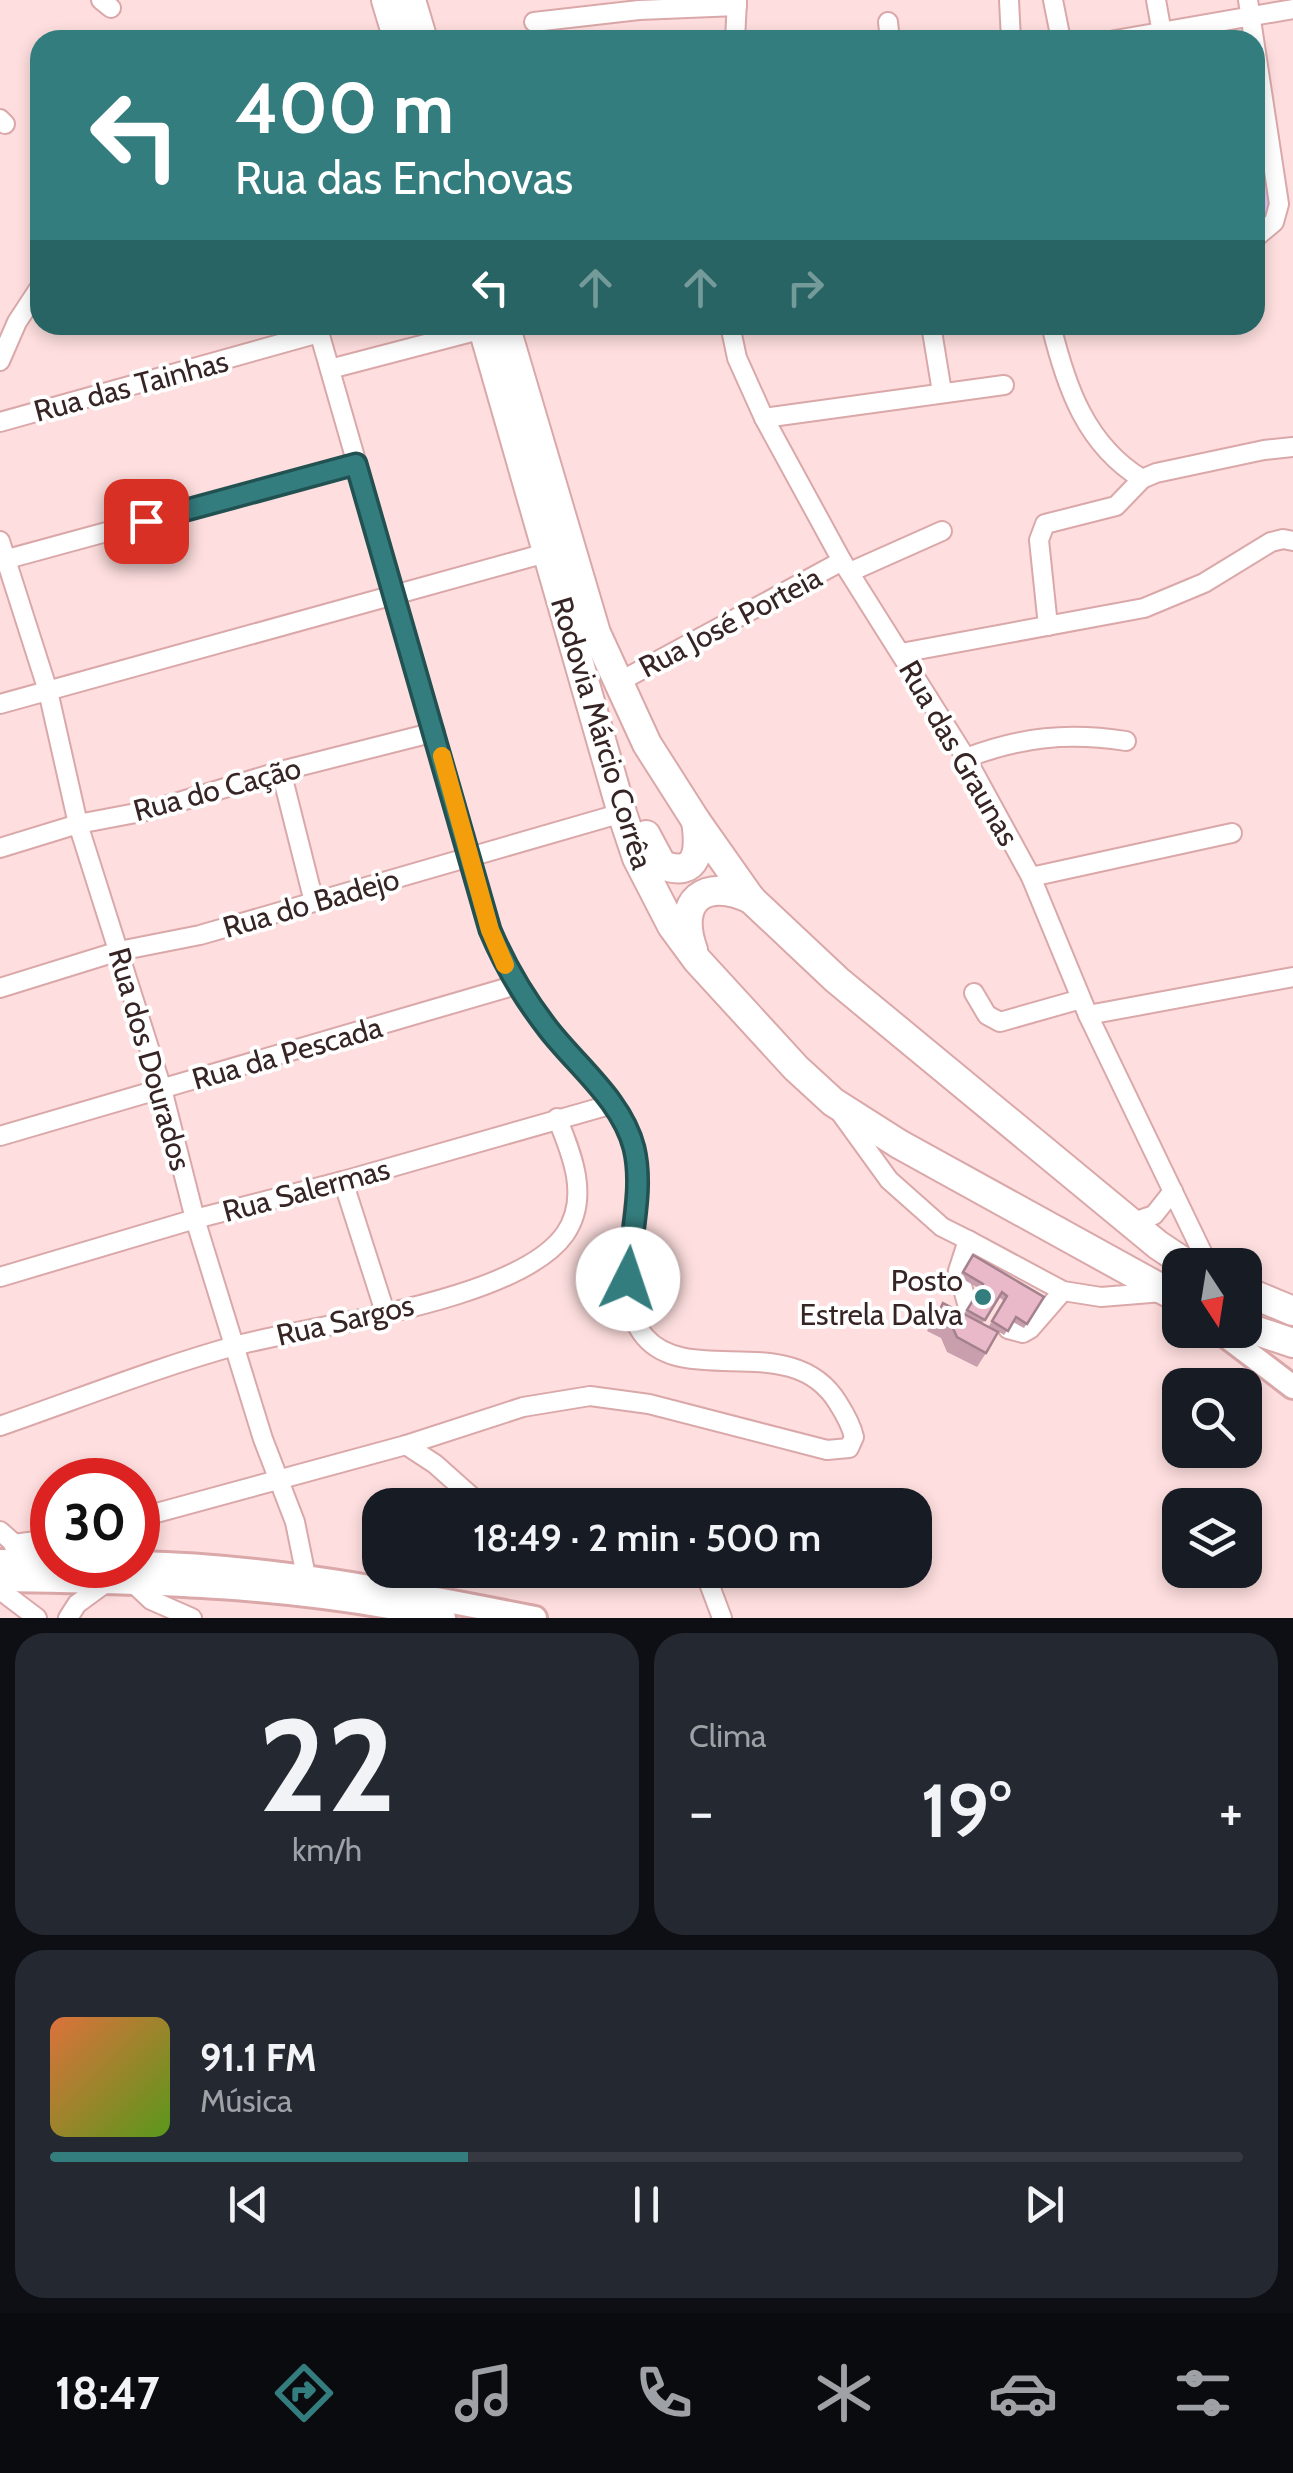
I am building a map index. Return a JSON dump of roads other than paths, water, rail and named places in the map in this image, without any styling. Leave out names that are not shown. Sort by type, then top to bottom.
[{"type":"highway","points":[[386,0],[395,30]]},
{"type":"highway","points":[[411,0],[421,30]]},
{"type":"highway","name":"Rodovia Márcio Corrêa","points":[[492,335],[546,553],[618,801],[637,858],[672,926],[697,960],[832,1102],[899,1144],[1162,1290]]},
{"type":"highway","name":"Rodovia Márcio Corrêa","points":[[493,335],[596,634],[617,683],[647,744],[752,898],[837,980],[1165,1248]]},
{"type":"highway","points":[[618,801],[636,814],[662,865],[672,869],[686,865],[696,856],[700,847],[696,821]]},
{"type":"highway","points":[[697,960],[686,931],[686,916],[693,903],[718,888],[752,898]]},
{"type":"highway","points":[[1262,1298],[1293,1310]]},
{"type":"highway","points":[[1262,1333],[1293,1343]]},
{"type":"main road","points":[[1242,1348],[1293,1387]]},
{"type":"main road","points":[[4,1546],[30,1556]]},
{"type":"main road","points":[[160,1569],[192,1564],[306,1576],[535,1618]]},
{"type":"main road","points":[[160,1576],[444,1618]]},
{"type":"main road","points":[[0,1580],[30,1581]]},
{"type":"street","points":[[419,0],[423,30]]},
{"type":"street","points":[[1009,0],[1010,30]]},
{"type":"street","points":[[1053,0],[1060,30]]},
{"type":"street","points":[[1156,0],[1161,30]]},
{"type":"street","points":[[534,22],[737,3],[736,30]]},
{"type":"street","points":[[1173,30],[1250,8],[1293,9]]},
{"type":"street","points":[[1265,109],[1279,204],[1274,222],[1265,230]]},
{"type":"street","points":[[0,361],[30,302]]},
{"type":"street","name":"Rua das Tainhas","points":[[0,422],[297,335]]},
{"type":"street","points":[[160,1512],[350,1462],[523,1407],[590,1396],[624,1398],[828,1450],[845,1450],[854,1443],[852,1430],[834,1397],[814,1377],[783,1366],[668,1352],[643,1336],[634,1318],[628,1279],[636,1190],[635,1152],[613,1104],[516,985],[490,930],[320,335]]},
{"type":"street","points":[[330,370],[457,335]]},
{"type":"street","name":"Rua das Graunas","points":[[732,335],[764,418],[846,567],[966,758],[1031,878],[1085,1007],[1200,1248]]},
{"type":"street","points":[[933,335],[942,392]]},
{"type":"street","points":[[1054,335],[1089,430],[1118,464],[1142,479]]},
{"type":"street","points":[[764,418],[1004,384]]},
{"type":"street","points":[[1048,626],[1039,540],[1040,530],[1050,522],[1116,506],[1142,479],[1185,466],[1293,448]]},
{"type":"street","points":[[2,554],[356,464]]},
{"type":"street","name":"Rua José Porteia","points":[[617,683],[846,567],[942,530]]},
{"type":"street","points":[[901,654],[1104,618],[1172,599],[1271,542],[1293,542]]},
{"type":"street","points":[[0,704],[546,553]]},
{"type":"street","name":"Rua dos Dourados","points":[[2,554],[48,691],[78,824],[162,1090],[195,1219],[262,1439],[295,1522],[306,1576]]},
{"type":"street","name":"Rua do Cação","points":[[0,848],[78,824],[152,810],[281,771],[435,732]]},
{"type":"street","points":[[966,758],[999,745],[1059,735],[1126,741]]},
{"type":"street","points":[[281,771],[314,902]]},
{"type":"street","name":"Rua do Badejo","points":[[0,988],[120,951],[200,935],[470,857],[618,801]]},
{"type":"street","points":[[1031,878],[1232,833]]},
{"type":"street","points":[[974,993],[987,1015],[1000,1022],[1293,977]]},
{"type":"street","name":"Rua da Pescada","points":[[0,1136],[516,985]]},
{"type":"street","points":[[832,1102],[889,1180],[942,1226],[1063,1291],[1162,1297]]},
{"type":"street","name":"Rua Salermas","points":[[0,1277],[613,1104]]},
{"type":"street","name":"Rua Sargos","points":[[0,1426],[236,1346],[385,1312],[510,1275],[546,1254],[572,1222],[577,1190],[570,1150],[557,1118]]},
{"type":"street","points":[[344,1182],[385,1312]]},
{"type":"street","points":[[1131,1222],[1154,1216],[1173,1191]]},
{"type":"street","points":[[968,1240],[958,1271],[968,1307]]},
{"type":"street","points":[[1008,1329],[1030,1329],[1063,1291]]},
{"type":"street","points":[[406,1445],[462,1488]]},
{"type":"street","points":[[4,1546],[30,1542]]},
{"type":"street","points":[[68,1618],[77,1604],[99,1588]]},
{"type":"street","points":[[143,1588],[151,1600],[192,1618]]},
{"type":"street","points":[[711,1588],[722,1618]]},
{"type":"street","points":[[0,1590],[36,1618]]},
{"type":"place","name":"Posto Estrela Dalva","points":[[983,1297]]}]
